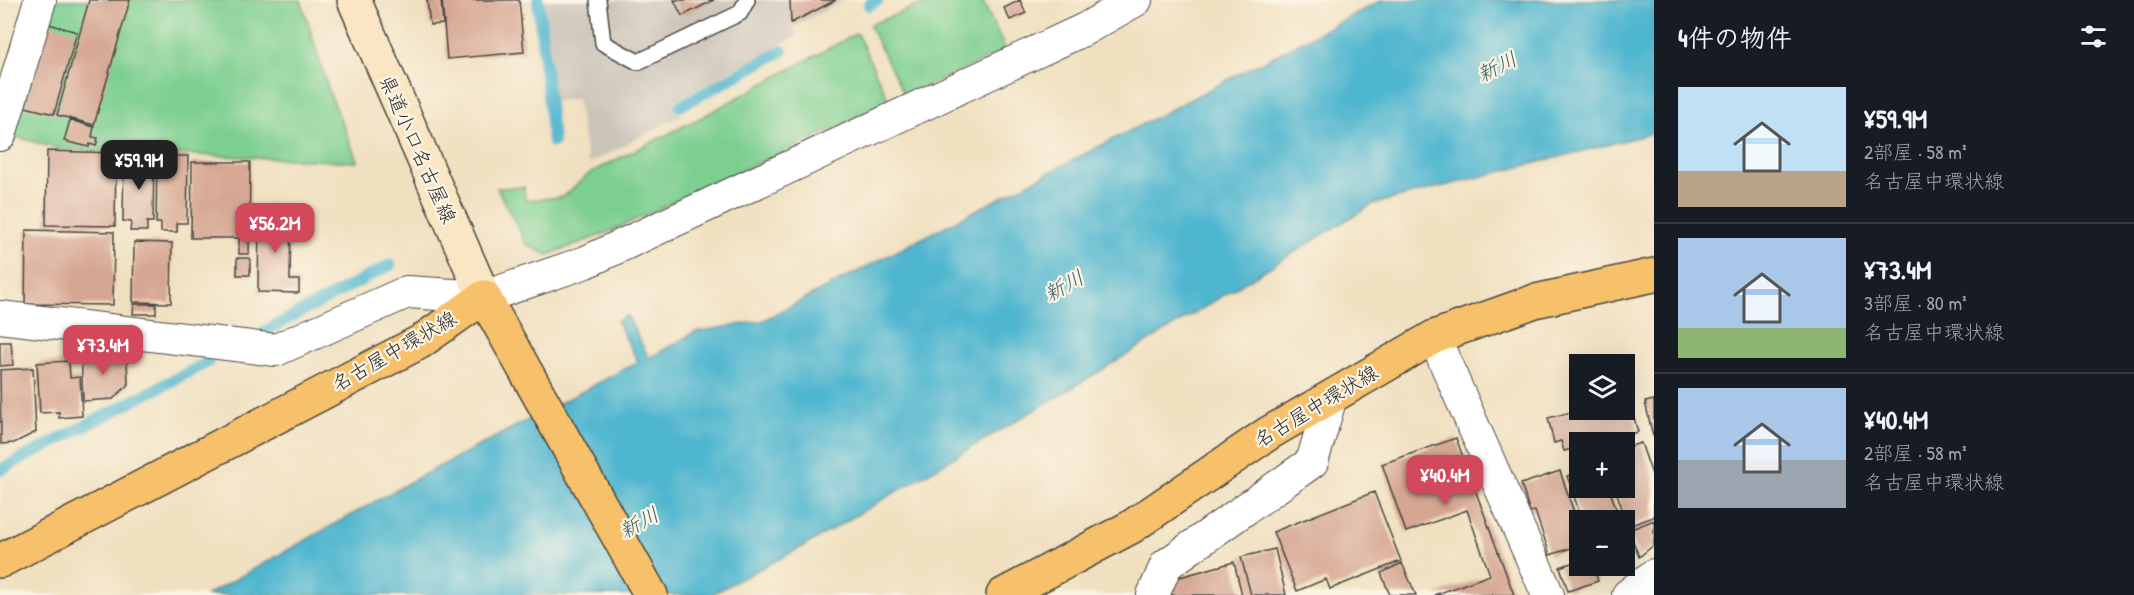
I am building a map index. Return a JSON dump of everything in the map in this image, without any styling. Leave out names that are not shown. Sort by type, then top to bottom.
[{"type":"main road","name":"県道小口名古屋線","points":[[354,0],[484,297]]},
{"type":"main road","name":"名古屋中環状線","points":[[1003,595],[1131,527],[1269,433],[1434,337],[1535,301],[1654,275]]},
{"type":"main road","points":[[484,297],[651,595]]},
{"type":"main road","name":"名古屋中環状線","points":[[0,561],[420,342],[484,297]]},
{"type":"street","points":[[0,135],[9,72],[40,0]]},
{"type":"street","points":[[0,317],[276,350],[407,292],[484,297],[585,262],[1085,29],[1136,0]]},
{"type":"street","points":[[1434,337],[1548,595]]},
{"type":"street","points":[[1154,595],[1166,565],[1311,462],[1331,397]]},
{"type":"street","points":[[1628,595],[1654,575]]},
{"type":"lane","points":[[598,0],[603,43],[638,62],[740,13],[747,0]]},
{"type":"shaded area","points":[[543,0],[845,0],[793,27],[797,36],[674,101],[681,115],[588,164],[577,99],[553,101]]},
{"type":"green space","points":[[54,0],[301,0],[329,91],[358,162],[59,149],[13,136]]},
{"type":"green space","points":[[933,0],[982,0],[1006,50],[905,96],[869,25]]},
{"type":"green space","points":[[857,33],[890,103],[604,234],[548,255],[527,245],[497,188],[524,187],[525,200],[563,197],[590,173],[702,117]]},
{"type":"water","name":"新川","points":[[1382,0],[1654,0],[1654,133],[1373,204],[1077,385],[804,546],[710,595],[207,595],[410,482],[638,362],[617,321],[627,315],[649,358],[695,332],[762,321]]},
{"type":"building","points":[[89,0],[130,0],[94,125],[57,115]]},
{"type":"building","points":[[427,0],[441,0],[443,24],[430,25]]},
{"type":"building","points":[[442,0],[519,0],[524,52],[447,59]]},
{"type":"building","points":[[674,0],[714,0],[682,16]]},
{"type":"building","points":[[790,0],[836,0],[791,23]]},
{"type":"building","points":[[1020,0],[1026,13],[1010,20],[1004,8]]},
{"type":"building","points":[[49,24],[77,32],[54,114],[25,107]]},
{"type":"building","points":[[70,120],[94,127],[92,137],[98,138],[96,146],[90,144],[89,147],[64,141]]},
{"type":"building","points":[[47,151],[116,153],[115,226],[46,225]]},
{"type":"building","points":[[124,155],[154,155],[153,222],[147,222],[147,231],[130,231],[131,222],[123,221]]},
{"type":"building","points":[[157,156],[188,156],[187,223],[177,223],[177,232],[161,232],[161,223],[156,223]]},
{"type":"building","points":[[192,162],[250,162],[249,254],[239,254],[239,238],[191,238]]},
{"type":"building","points":[[259,212],[291,213],[290,280],[299,280],[299,293],[258,292]]},
{"type":"building","points":[[26,230],[114,232],[113,305],[25,304]]},
{"type":"building","points":[[134,242],[172,243],[171,303],[133,302]]},
{"type":"building","points":[[237,258],[250,258],[250,275],[237,275]]},
{"type":"building","points":[[134,304],[156,304],[156,314],[133,314]]},
{"type":"building","points":[[0,342],[11,342],[13,365],[0,366]]},
{"type":"building","points":[[104,351],[104,354],[116,354],[117,360],[127,360],[128,385],[113,399],[83,401],[81,352]]},
{"type":"building","points":[[69,361],[70,378],[80,377],[82,416],[59,418],[59,412],[40,413],[37,363]]},
{"type":"building","points":[[33,368],[36,432],[14,443],[1,444],[0,370]]},
{"type":"building","points":[[1654,400],[1654,436],[1653,436],[1645,402]]},
{"type":"building","points":[[1569,413],[1569,420],[1635,420],[1638,432],[1569,432],[1569,450],[1564,451],[1561,441],[1554,443],[1548,418]]},
{"type":"building","points":[[1456,438],[1514,595],[1434,595],[1490,575],[1467,510],[1406,532],[1382,464]]},
{"type":"building","points":[[1641,443],[1654,480],[1654,517],[1635,524],[1635,510],[1623,510],[1618,498],[1635,498],[1635,445]]},
{"type":"building","points":[[1560,471],[1573,510],[1569,510],[1569,549],[1550,555],[1535,511],[1530,512],[1521,484]]},
{"type":"building","points":[[1374,492],[1401,561],[1330,589],[1326,579],[1297,591],[1273,532]]},
{"type":"building","points":[[1574,498],[1612,498],[1617,510],[1579,510]]},
{"type":"building","points":[[1654,520],[1654,545],[1639,557],[1635,546],[1635,528]]},
{"type":"building","points":[[1275,549],[1286,595],[1251,595],[1241,557]]},
{"type":"building","points":[[1234,562],[1242,595],[1166,595],[1173,579]]},
{"type":"building","points":[[1402,563],[1416,595],[1390,595],[1381,573]]},
{"type":"building","points":[[1569,564],[1569,576],[1596,576],[1598,581],[1568,591],[1560,567]]},
{"type":"waterway","points":[[538,0],[553,142]]},
{"type":"waterway","points":[[869,5],[878,0]]},
{"type":"waterway","points":[[680,106],[782,51]]},
{"type":"waterway","points":[[265,331],[390,265]]},
{"type":"waterway","points":[[0,470],[208,362]]}]
